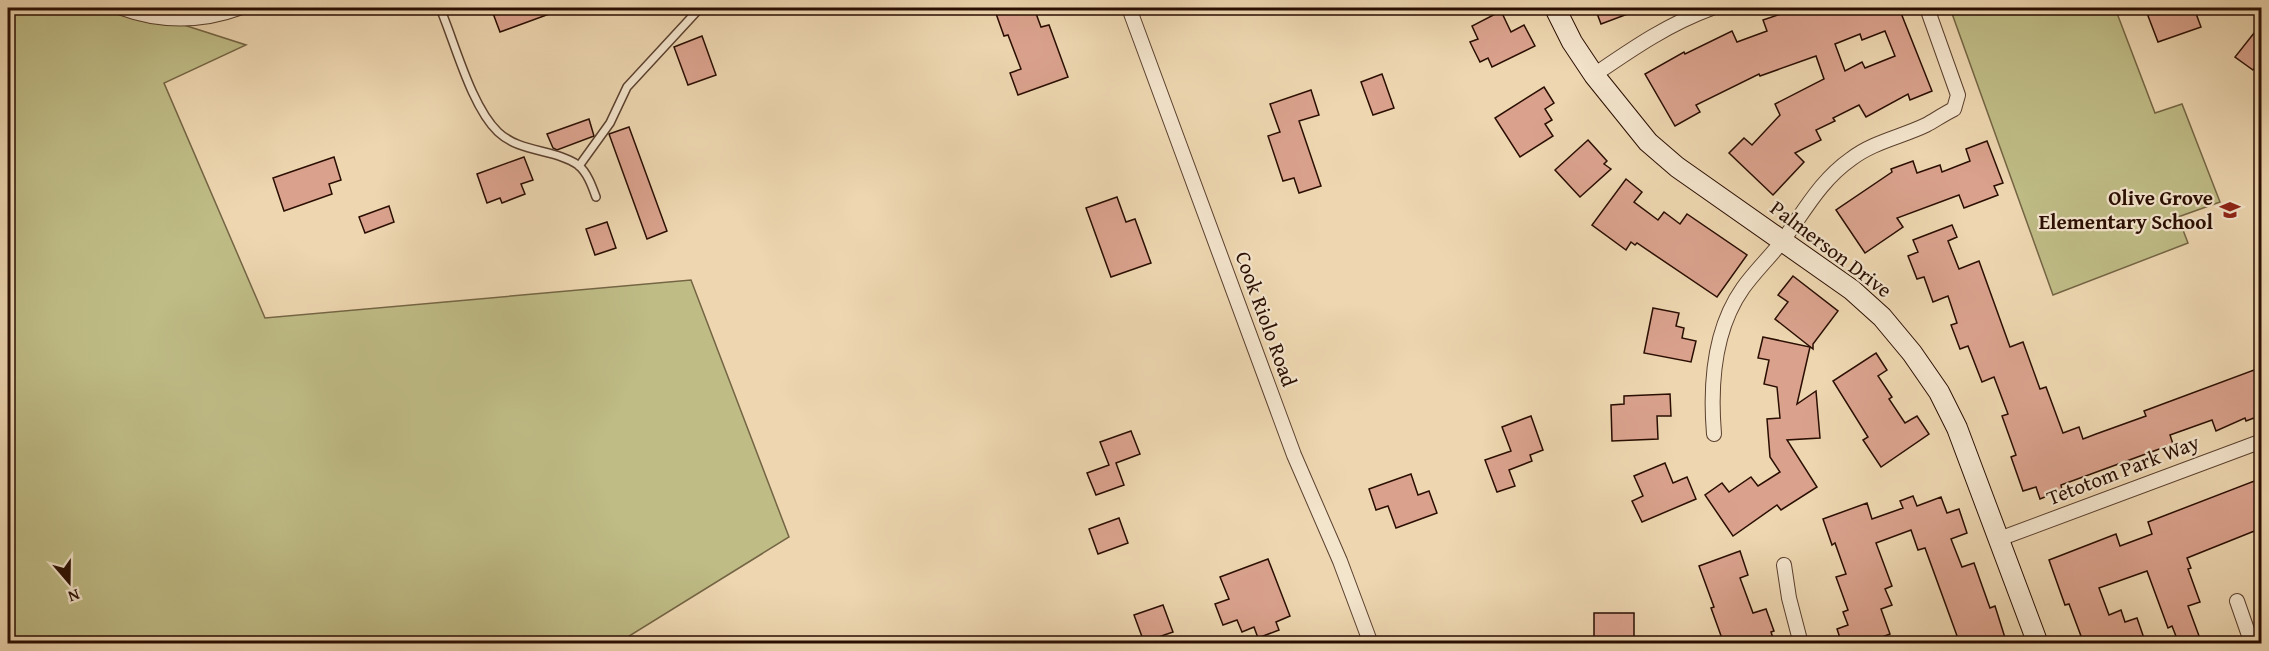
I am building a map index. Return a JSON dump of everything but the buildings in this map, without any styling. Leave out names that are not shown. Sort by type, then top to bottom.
[{"type":"street","points":[[122,8],[156,17],[177,18],[205,17],[239,8]]},
{"type":"street","name":"Cook Riolo Road","points":[[1129,8],[1294,455],[1340,561],[1371,644]]},
{"type":"street","name":"Palmerson Drive","points":[[1555,8],[1572,42],[1594,75],[1648,142],[1677,168],[1852,290],[1882,317],[1912,352],[1939,392],[1957,428],[2038,644]]},
{"type":"street","points":[[1594,75],[1652,35],[1686,17],[1712,8]]},
{"type":"street","points":[[1714,434],[1713,376],[1719,344],[1728,317],[1742,289],[1783,240],[1832,174],[1853,157],[1878,143],[1925,125],[1953,109],[1958,95],[1927,8]]},
{"type":"street","name":"Tetotom Park Way","points":[[1999,539],[2262,441]]},
{"type":"street","points":[[1784,565],[1789,598],[1801,644]]},
{"type":"street","points":[[2237,602],[2252,644]]},
{"type":"lane","points":[[440,8],[473,93],[485,117],[499,133],[519,145],[536,152],[560,157],[579,166],[590,181],[596,197]]},
{"type":"lane","points":[[579,166],[610,123],[627,87],[700,8]]},
{"type":"shaded area","points":[[8,8],[131,8],[246,45],[164,83],[265,318],[691,280],[789,537],[618,643],[8,643]]},
{"type":"shaded area","points":[[1950,8],[2115,8],[2155,113],[2182,104],[2220,202],[2178,217],[2188,243],[2053,295]]},
{"type":"place","name":"Olive Grove Elementary School","points":[[2230,210]]}]
